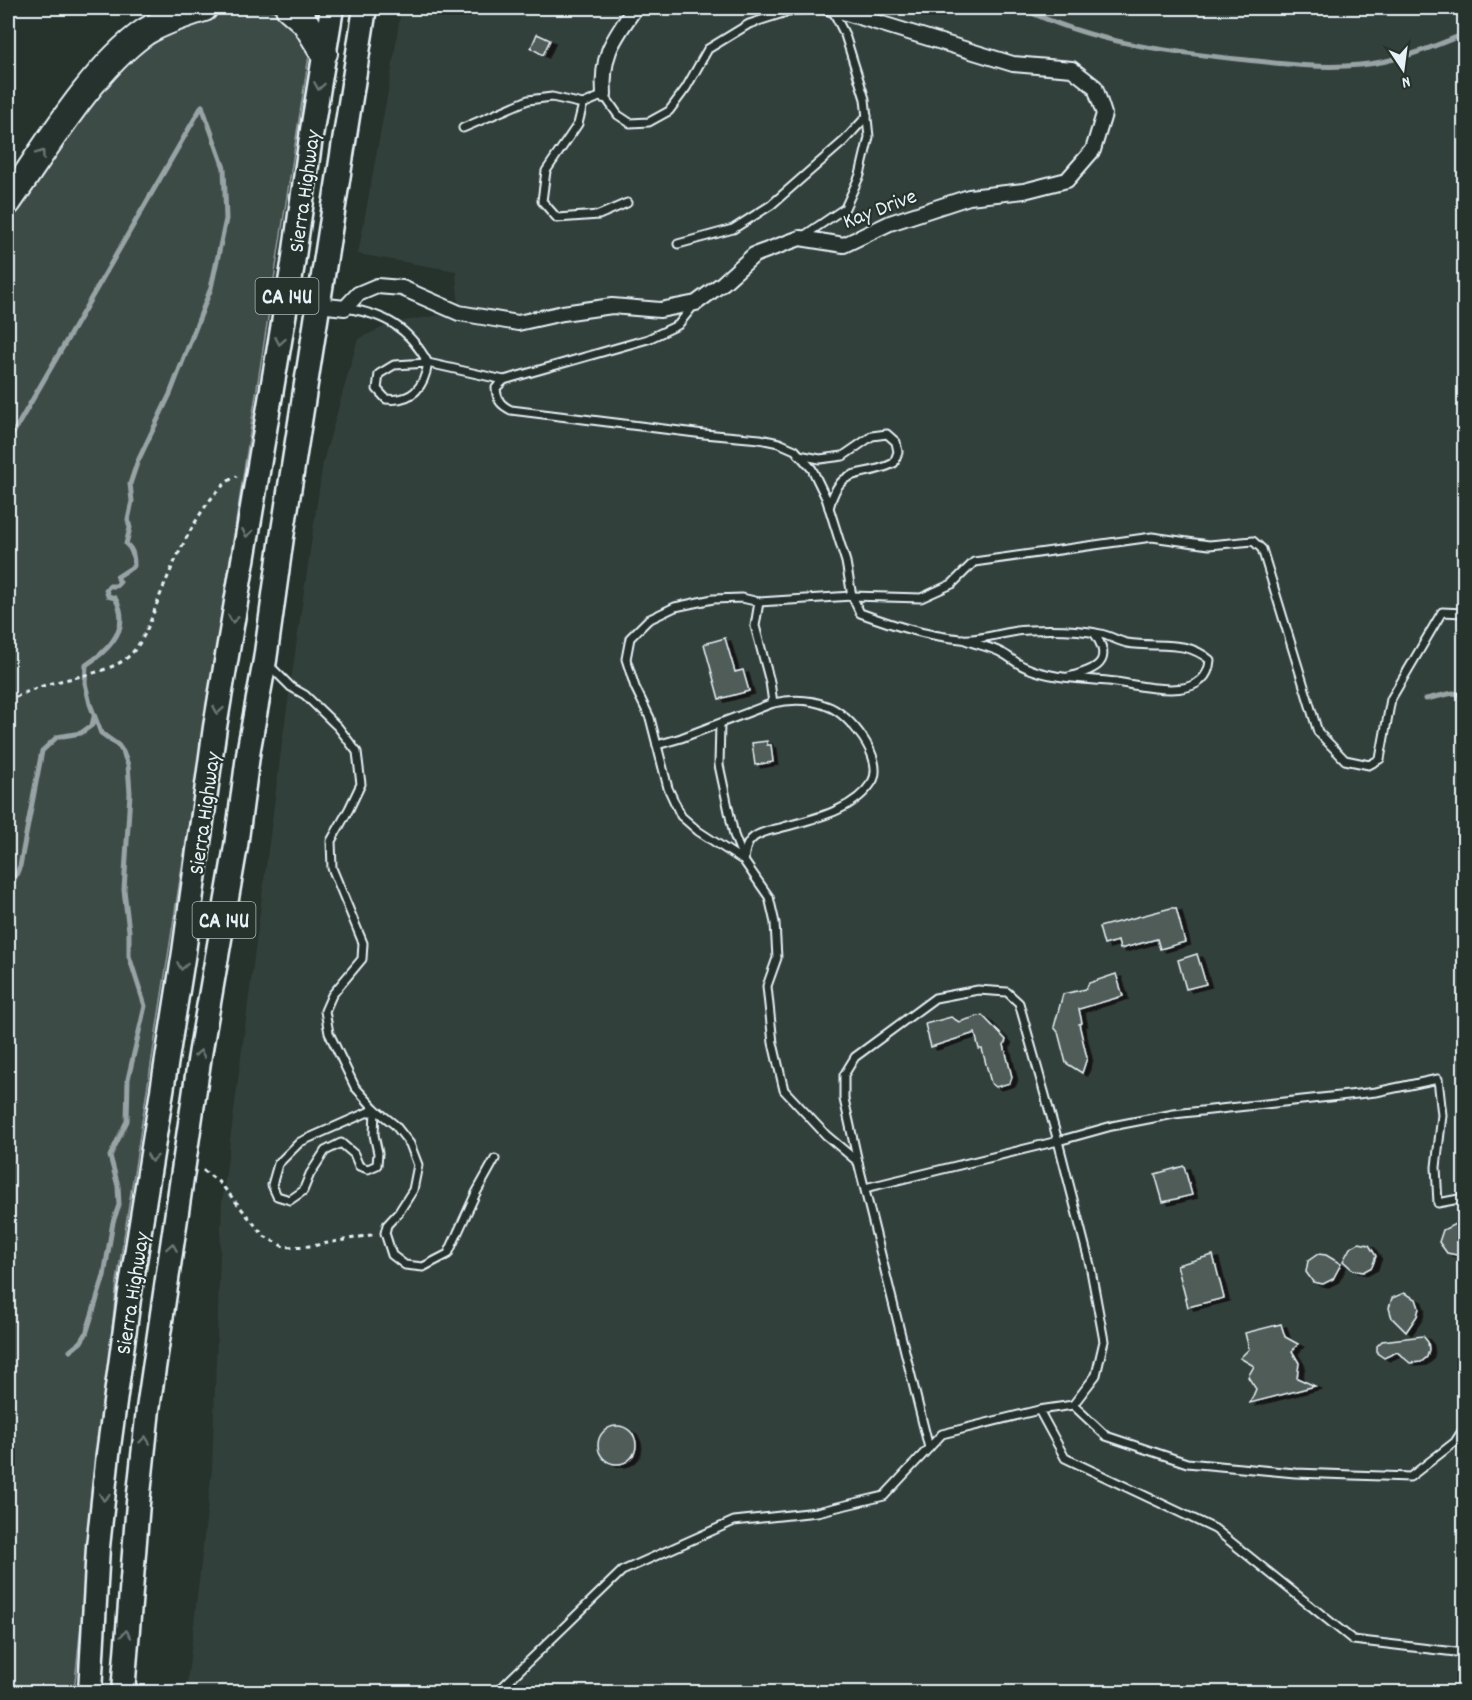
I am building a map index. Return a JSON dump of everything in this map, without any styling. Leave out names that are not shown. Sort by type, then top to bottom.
[{"type":"highway","points":[[8,202],[100,74],[125,49],[147,32],[174,18],[204,8]]},
{"type":"highway","points":[[289,8],[305,22],[324,53]]},
{"type":"main road","name":"Sierra Highway","points":[[90,1692],[98,1546],[129,1299],[184,952],[215,727],[293,264],[332,8]]},
{"type":"main road","name":"Sierra Highway","points":[[123,1692],[148,1409],[200,1055],[265,660],[365,8]]},
{"type":"main road","points":[[227,652],[265,660]]},
{"type":"street","points":[[603,95],[602,75],[611,42],[635,8]]},
{"type":"street","name":"Kay Drive","points":[[345,308],[358,294],[377,286],[402,288],[459,313],[518,323],[563,313],[612,306],[660,310],[696,303],[723,283],[754,255],[800,238],[844,245],[890,223],[969,197],[1024,191],[1066,180],[1093,150],[1104,114],[1095,87],[1072,69],[1013,63],[831,8]]},
{"type":"street","points":[[318,305],[345,308]]},
{"type":"lane","points":[[463,128],[528,100],[552,97],[583,104],[603,95],[618,115],[630,123],[649,122],[669,111],[686,88],[708,49],[749,24],[793,10],[831,8],[845,35],[865,99],[869,137],[860,175],[845,208],[800,238]]},
{"type":"lane","points":[[583,104],[579,124],[546,171],[542,201],[557,218],[598,215],[627,203]]},
{"type":"lane","points":[[678,244],[733,229],[771,205],[844,141],[867,116]]},
{"type":"lane","points":[[345,308],[369,312],[392,323],[405,333],[422,352],[428,363],[426,375],[420,386],[410,396],[399,400],[386,399],[377,389],[379,374],[394,365],[428,363],[504,380],[648,339],[678,325],[696,303]]},
{"type":"lane","points":[[504,380],[496,388],[496,396],[501,405],[511,410],[760,439],[779,443],[795,450],[812,469],[830,508],[846,562],[852,596],[860,612],[880,621],[901,628],[963,639],[1000,652],[1026,668],[1065,678],[1114,682],[1149,689],[1177,690],[1199,681],[1209,671],[1210,660],[1198,650],[1179,645],[1145,645],[1124,642],[1076,630],[1026,630],[963,639]]},
{"type":"lane","points":[[799,455],[820,459],[843,456],[872,436],[887,434],[896,442],[898,452],[894,463],[884,468],[849,475],[840,482],[833,495],[830,508]]},
{"type":"lane","points":[[744,861],[698,831],[681,816],[668,788],[650,718],[635,687],[626,659],[630,638],[648,620],[675,607],[714,598],[742,598],[759,602],[852,596],[921,598],[952,584],[974,562],[1152,537],[1209,545],[1253,541],[1262,549],[1318,732],[1345,760],[1369,765],[1380,759],[1391,699],[1442,612],[1464,613]]},
{"type":"lane","points":[[759,602],[755,626],[770,682],[773,703]]},
{"type":"lane","points":[[1065,678],[1085,673],[1099,666],[1104,655],[1101,643],[1094,633]]},
{"type":"lane","points":[[265,660],[291,687],[305,695],[338,727],[357,752],[361,784],[350,809],[331,841],[333,868],[363,943],[362,959],[332,995],[325,1011],[329,1033],[355,1088],[405,1137],[418,1165],[413,1190],[399,1212],[387,1225],[385,1233],[392,1255],[405,1265],[423,1267],[448,1254],[476,1193],[495,1159]]},
{"type":"lane","points":[[657,746],[773,703],[787,700],[802,700],[829,706],[857,729],[870,748],[875,766],[873,780],[859,796],[834,811],[755,836],[745,847],[744,861]]},
{"type":"lane","points":[[720,724],[718,765],[734,835],[744,861],[769,897],[775,923],[777,958],[767,986],[773,1043],[783,1090],[826,1135],[858,1162]]},
{"type":"lane","points":[[497,1692],[622,1571],[734,1521],[818,1512],[884,1496],[929,1448],[942,1434],[1039,1410],[1073,1405],[1096,1375],[1104,1341],[1090,1264],[1019,1003],[1007,992],[978,990],[935,998],[855,1057],[844,1075],[844,1100],[858,1162],[929,1448]]},
{"type":"lane","points":[[865,1188],[1058,1142],[1126,1123],[1174,1114],[1376,1092],[1438,1079],[1442,1115],[1436,1167],[1438,1203],[1464,1198]]},
{"type":"lane","points":[[375,1109],[374,1135],[378,1153],[377,1165],[368,1169],[358,1166],[354,1154],[341,1143],[325,1151],[310,1174],[303,1191],[290,1200],[278,1196],[272,1185],[278,1164],[300,1142],[375,1109]]},
{"type":"lane","points":[[1073,1405],[1106,1436],[1187,1463],[1295,1473],[1410,1477],[1455,1442],[1464,1428]]},
{"type":"lane","points":[[1039,1410],[1065,1458],[1215,1529],[1353,1640],[1464,1653]]},
{"type":"path","points":[[8,702],[18,695],[47,684],[113,666],[129,657],[144,638],[161,592],[211,497],[228,480],[238,476],[257,475]]},
{"type":"path","points":[[185,1162],[207,1172],[221,1184],[264,1236],[284,1247],[312,1246],[385,1233]]},
{"type":"shaded area","points":[[260,8],[286,13],[304,37],[309,56],[117,1282],[74,1692],[8,1692],[8,221],[91,103],[137,54],[167,35],[218,14]]},
{"type":"shaded area","points":[[401,8],[1464,8],[1464,1692],[186,1692],[212,1469],[222,1203],[283,736],[323,462],[358,339],[392,323],[459,312],[456,271],[358,254]]},
{"type":"building","points":[[537,34],[550,40],[543,55],[531,48]]},
{"type":"building","points":[[725,638],[735,672],[743,670],[749,691],[719,699],[704,644]]},
{"type":"building","points":[[767,741],[767,745],[771,745],[773,762],[755,765],[752,743]]},
{"type":"building","points":[[1176,908],[1185,942],[1160,949],[1157,939],[1120,949],[1118,941],[1104,945],[1099,927]]},
{"type":"building","points":[[1197,954],[1206,984],[1186,989],[1178,960]]},
{"type":"building","points":[[1116,974],[1123,996],[1079,1009],[1082,1023],[1079,1024],[1087,1058],[1082,1073],[1066,1063],[1058,1032],[1054,1027],[1063,994],[1086,989],[1089,983]]},
{"type":"building","points":[[982,1015],[1006,1040],[1004,1045],[1012,1077],[1010,1083],[996,1087],[991,1083],[975,1033],[931,1047],[925,1024],[951,1017],[959,1022]]},
{"type":"building","points":[[1184,1166],[1192,1195],[1163,1202],[1155,1174]]},
{"type":"building","points":[[1455,1224],[1464,1228],[1464,1252],[1457,1255],[1447,1253],[1439,1242],[1443,1230]]},
{"type":"building","points":[[1359,1243],[1369,1245],[1376,1256],[1372,1267],[1363,1272],[1353,1270],[1343,1261],[1350,1248]]},
{"type":"building","points":[[1318,1254],[1326,1255],[1341,1264],[1333,1279],[1323,1284],[1313,1282],[1306,1272],[1308,1261]]},
{"type":"building","points":[[1213,1255],[1224,1298],[1188,1307],[1177,1265]]},
{"type":"building","points":[[1404,1293],[1416,1299],[1419,1308],[1417,1316],[1406,1332],[1392,1318],[1389,1308],[1392,1298]]},
{"type":"building","points":[[1281,1324],[1285,1337],[1298,1344],[1292,1351],[1299,1363],[1297,1378],[1315,1386],[1250,1403],[1256,1389],[1248,1377],[1254,1366],[1240,1358],[1249,1349],[1245,1333]]},
{"type":"building","points":[[1423,1336],[1428,1342],[1429,1350],[1427,1357],[1421,1362],[1410,1363],[1397,1352],[1384,1358],[1377,1353],[1377,1346],[1382,1341]]},
{"type":"building","points":[[617,1426],[630,1432],[636,1445],[630,1458],[617,1464],[604,1458],[598,1445],[604,1432]]},
{"type":"waterway","points":[[1022,8],[1075,30],[1132,44],[1303,66],[1346,66],[1387,61],[1464,34]]},
{"type":"waterway","points":[[8,442],[202,106]]},
{"type":"waterway","points":[[70,1351],[81,1342],[86,1334],[104,1276],[113,1222],[119,1205],[118,1186],[110,1156],[127,1121],[128,1079],[145,1006],[129,956],[129,931],[124,890],[130,793],[128,765],[118,745],[101,733],[85,683],[86,665],[110,645],[119,628],[120,609],[115,598],[108,596],[106,590],[109,586],[116,586],[120,582],[117,577],[134,566],[133,553],[126,544],[132,501],[130,484],[137,463],[170,394],[211,288],[226,219],[224,168],[202,106]]},
{"type":"waterway","points":[[1426,699],[1453,693],[1464,695]]},
{"type":"waterway","points":[[8,893],[20,866],[42,751],[57,737],[81,733],[92,725],[94,717]]}]
